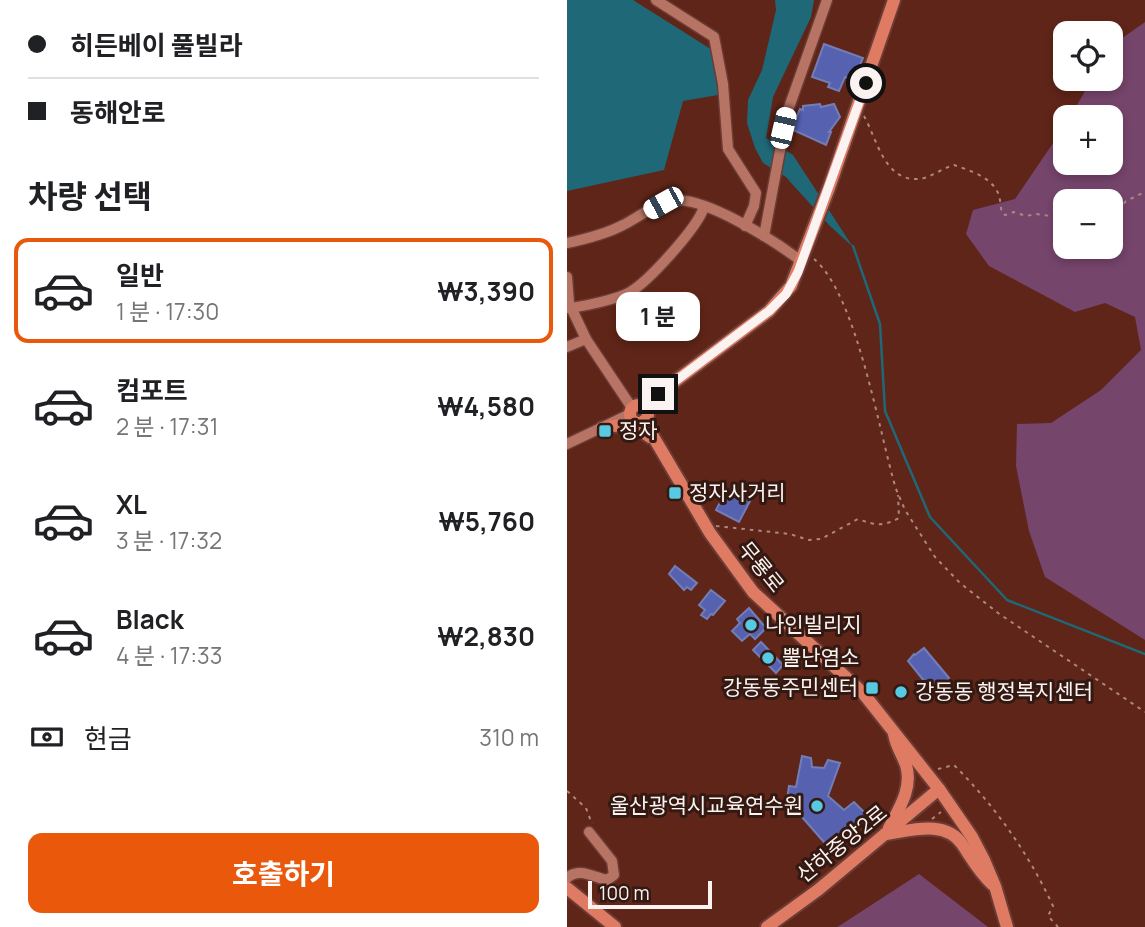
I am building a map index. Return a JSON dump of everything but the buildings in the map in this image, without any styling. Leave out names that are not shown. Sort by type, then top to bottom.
[{"type":"main road","points":[[635,409],[779,302],[795,279],[894,0]]},
{"type":"main road","name":"무룡로","points":[[635,409],[647,414],[644,421],[657,443],[705,524],[753,593],[777,617],[847,676],[939,789],[972,837],[995,886],[1007,927]]},
{"type":"main road","points":[[601,428],[639,428],[657,443]]},
{"type":"main road","points":[[885,835],[907,790],[908,777],[896,747],[893,730]]},
{"type":"main road","name":"산하중앙2로","points":[[767,927],[818,890],[939,789]]},
{"type":"main road","points":[[885,835],[924,829],[943,830],[960,841],[980,872],[995,886]]},
{"type":"main road","points":[[567,888],[615,927]]},
{"type":"street","points":[[656,0],[714,37],[723,84],[729,149],[757,193],[745,226]]},
{"type":"street","points":[[764,236],[787,113],[827,0]]},
{"type":"street","points":[[567,243],[620,227],[671,201],[690,201],[803,256]]},
{"type":"street","points":[[569,308],[618,298],[632,291],[677,246],[701,216],[704,207]]},
{"type":"street","points":[[567,276],[569,308],[586,339],[635,409],[567,444]]},
{"type":"street","points":[[567,347],[586,339]]},
{"type":"street","points":[[567,878],[573,872],[607,880],[614,875],[612,861],[589,832]]},
{"type":"path","points":[[858,105],[882,155],[890,167],[901,176],[921,179],[954,165],[979,175],[992,185],[997,190],[1002,213],[1005,215],[1014,212],[1026,216],[1035,214],[1053,216]]},
{"type":"path","points":[[1123,204],[1145,192]]},
{"type":"path","points":[[803,256],[819,263],[852,326],[898,492],[905,510],[935,557],[960,583],[998,614],[1145,712]]},
{"type":"path","points":[[705,524],[790,534],[809,540],[821,539],[858,519],[875,525],[888,524],[899,518],[898,492]]},
{"type":"path","points":[[927,773],[954,765],[967,778],[1013,834],[1033,865],[1053,906],[1048,916],[1058,927]]},
{"type":"path","points":[[567,790],[586,808],[593,823],[589,832]]},
{"type":"path","points":[[936,810],[939,814]]},
{"type":"path","points":[[931,823],[943,810]]},
{"type":"shaded area","points":[[1145,22],[1145,640],[1045,577],[1029,531],[1016,466],[1017,424],[1051,423],[1101,390],[1141,350],[1135,317],[1105,303],[1075,312],[989,266],[966,234],[973,210],[1015,199],[1053,143],[1053,175],[1123,175],[1123,105],[1077,105],[1085,91],[1123,91],[1123,38]]},
{"type":"shaded area","points":[[919,874],[988,927],[837,927],[839,926]]},
{"type":"water","points":[[567,0],[633,0],[717,53],[718,95],[683,101],[664,170],[567,191]]},
{"type":"water","points":[[775,0],[814,0],[811,17],[773,97],[766,138],[793,155],[853,247],[786,177],[763,163],[747,123],[748,100],[762,70],[776,10]]},
{"type":"waterway","points":[[790,180],[807,198]]},
{"type":"waterway","points":[[853,246],[880,324],[885,411],[930,517],[1007,600],[1145,654]]},
{"type":"place","name":"정자","points":[[605,431]]},
{"type":"place","name":"정자사거리","points":[[675,493]]},
{"type":"place","name":"나인빌리지","points":[[751,625]]},
{"type":"place","name":"뿔난염소","points":[[768,658]]},
{"type":"place","name":"강동동주민센터","points":[[872,688]]},
{"type":"place","name":"강동동 행정복지센터","points":[[901,692]]},
{"type":"place","name":"울산광역시교육연수원","points":[[817,806]]},
{"type":"route","points":[[658,394],[769,311],[786,294],[798,272],[866,83]]}]
